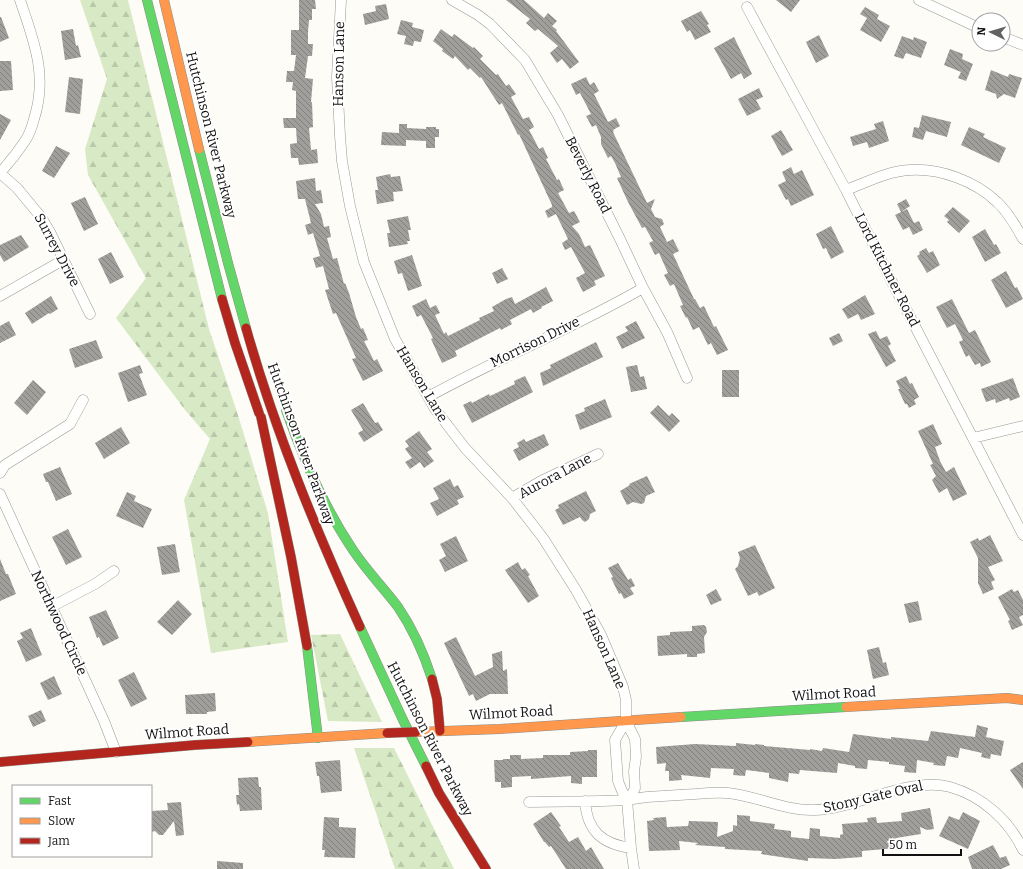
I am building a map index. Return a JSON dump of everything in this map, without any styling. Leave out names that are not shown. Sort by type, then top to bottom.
[{"type":"main road","name":"Hutchinson River Parkway","points":[[147,0],[219,288],[241,360],[284,478]]},
{"type":"main road","name":"Hutchinson River Parkway","points":[[164,0],[217,221],[255,359],[286,449],[352,609],[403,720],[439,792],[486,869]]},
{"type":"main road","points":[[248,333],[270,373]]},
{"type":"main road","points":[[282,400],[304,457],[337,525],[356,554],[400,612],[418,643],[433,684],[440,715],[440,731]]},
{"type":"main road","points":[[261,417],[286,534],[306,640],[318,738]]},
{"type":"main road","name":"Wilmot Road","points":[[0,762],[195,745],[387,733],[500,729],[820,708],[1007,698],[1023,700]]},
{"type":"main road","name":"Hutchinson River Parkway","points":[[391,721],[402,744]]},
{"type":"street","points":[[0,173],[25,140],[37,111],[40,94],[40,69],[36,46],[20,0]]},
{"type":"street","name":"Hanson Lane","points":[[341,0],[338,51],[338,110],[342,161],[350,206],[364,262],[380,304],[395,339],[443,420],[464,448],[512,498],[553,553],[589,612],[601,635],[622,687],[626,700],[626,721]]},
{"type":"street","name":"Beverly Road","points":[[452,0],[478,15],[490,24],[524,60],[558,115],[643,288],[667,332],[687,378]]},
{"type":"street","points":[[919,0],[971,24]]},
{"type":"street","name":"Lord Kitchner Road","points":[[747,7],[846,190],[1023,535]]},
{"type":"street","points":[[1011,40],[1023,45]]},
{"type":"street","points":[[846,190],[878,178],[910,170],[946,174],[974,185],[996,201],[1006,211],[1023,239]]},
{"type":"street","name":"Surrey Drive","points":[[0,173],[17,188],[41,217],[50,232],[90,314]]},
{"type":"street","points":[[0,296],[63,260]]},
{"type":"street","name":"Morrison Drive","points":[[428,397],[490,364],[616,303],[643,288]]},
{"type":"street","points":[[0,473],[5,465],[70,424],[83,400]]},
{"type":"street","points":[[973,438],[1023,426]]},
{"type":"street","name":"Aurora Lane","points":[[512,498],[556,474],[598,454]]},
{"type":"street","name":"Northwood Circle","points":[[0,494],[104,721],[116,752]]},
{"type":"street","points":[[52,607],[95,584],[114,571]]},
{"type":"street","points":[[626,721],[616,740],[618,781],[627,800],[634,869]]},
{"type":"street","points":[[626,721],[635,739],[636,756],[634,771],[635,788],[627,800]]},
{"type":"street","name":"Stony Gate Oval","points":[[529,802],[627,800],[645,797],[728,793],[780,806],[803,810],[815,810],[844,805],[912,787],[928,785],[949,786],[967,793],[987,805],[1005,822],[1023,850]]},
{"type":"street","points":[[585,801],[587,816],[597,834],[607,842],[617,846],[631,848]]},
{"type":"green space","points":[[80,0],[128,0],[209,329],[237,412],[268,513],[288,642],[211,653],[184,500],[210,439],[185,410],[116,318],[146,278],[88,175],[85,149],[107,79]]},
{"type":"green space","points":[[340,634],[382,722],[328,721],[311,635]]},
{"type":"green space","points":[[354,748],[394,748],[454,869],[395,869]]},
{"type":"building","points":[[299,0],[315,0],[316,9],[312,9],[312,20],[309,20],[308,32],[308,44],[313,44],[312,56],[308,56],[305,78],[313,79],[311,102],[313,127],[309,128],[311,150],[317,149],[318,163],[299,165],[298,158],[291,158],[290,144],[297,143],[296,128],[284,128],[283,118],[296,118],[296,91],[292,90],[293,82],[286,82],[287,71],[294,71],[296,55],[291,55],[291,30],[299,30]]},
{"type":"building","points":[[506,0],[524,0],[544,18],[548,13],[557,21],[552,26],[557,30],[556,31],[579,62],[570,69],[562,59],[557,63],[550,53],[558,46],[538,29],[535,31],[526,23],[530,19]]},
{"type":"building","points":[[776,0],[800,0],[791,12]]},
{"type":"building","points":[[386,4],[389,19],[365,25],[363,14],[376,11],[375,6]]},
{"type":"building","points":[[865,7],[879,15],[877,19],[890,26],[881,42],[860,30],[867,18],[860,14]]},
{"type":"building","points":[[701,11],[709,24],[707,25],[711,32],[695,40],[690,30],[687,32],[681,21]]},
{"type":"building","points":[[0,17],[9,38],[0,42]]},
{"type":"building","points":[[401,20],[413,23],[412,27],[424,30],[421,42],[414,41],[413,46],[404,44],[406,36],[397,34]]},
{"type":"building","points":[[73,29],[76,46],[78,45],[81,57],[65,60],[61,31]]},
{"type":"building","points":[[441,29],[452,37],[454,34],[473,48],[474,47],[483,56],[480,59],[496,75],[498,74],[506,86],[509,84],[516,94],[511,97],[523,119],[529,117],[534,127],[529,130],[539,149],[543,147],[548,158],[546,159],[564,190],[558,193],[569,213],[574,211],[580,222],[572,226],[579,234],[585,247],[590,245],[605,276],[594,281],[596,285],[583,292],[576,278],[585,273],[571,247],[565,250],[562,243],[568,239],[556,214],[548,218],[545,211],[552,207],[552,205],[519,134],[518,135],[502,103],[499,105],[481,77],[480,78],[470,68],[468,70],[455,56],[453,59],[442,51],[443,49],[433,41]]},
{"type":"building","points":[[819,35],[829,56],[816,63],[806,42]]},
{"type":"building","points":[[902,36],[913,40],[914,37],[927,42],[921,58],[906,53],[903,59],[894,56]]},
{"type":"building","points":[[734,37],[752,74],[744,79],[741,73],[731,79],[714,48]]},
{"type":"building","points":[[950,49],[963,54],[962,59],[973,64],[966,81],[958,78],[961,72],[944,65]]},
{"type":"building","points":[[0,61],[11,61],[13,90],[0,91]]},
{"type":"building","points":[[991,70],[1008,77],[1009,74],[1022,78],[1015,98],[1004,94],[997,99],[996,94],[985,90]]},
{"type":"building","points":[[69,77],[83,79],[80,114],[65,112]]},
{"type":"building","points":[[586,77],[590,85],[594,82],[599,91],[594,94],[608,122],[616,118],[620,126],[613,130],[613,132],[647,203],[655,199],[651,209],[655,217],[662,219],[664,224],[660,227],[667,242],[673,239],[679,251],[673,254],[694,299],[700,308],[704,306],[714,327],[716,326],[728,350],[717,355],[711,343],[708,345],[699,327],[693,330],[687,317],[686,318],[680,306],[683,305],[674,284],[670,286],[664,275],[668,273],[659,253],[655,255],[649,243],[653,241],[645,227],[642,228],[617,178],[621,177],[615,163],[611,156],[608,158],[601,144],[601,137],[596,125],[592,127],[586,116],[591,114],[580,93],[576,95],[571,84]]},
{"type":"building","points":[[759,88],[763,97],[756,100],[761,109],[747,116],[738,99]]},
{"type":"building","points":[[0,114],[11,120],[0,140]]},
{"type":"building","points":[[922,115],[951,122],[947,137],[926,131],[923,140],[912,137],[914,127],[919,128]]},
{"type":"building","points":[[883,121],[889,141],[869,148],[867,142],[853,146],[850,137],[876,129],[874,124]]},
{"type":"building","points":[[399,124],[407,124],[407,128],[426,129],[426,127],[436,127],[436,129],[439,129],[439,137],[435,137],[435,148],[426,148],[426,141],[406,140],[406,146],[381,145],[382,132],[399,133]]},
{"type":"building","points":[[969,127],[985,134],[983,137],[1006,148],[999,163],[961,145]]},
{"type":"building","points":[[781,130],[793,150],[782,156],[771,136]]},
{"type":"building","points":[[56,146],[70,153],[54,178],[42,171]]},
{"type":"building","points":[[791,167],[794,174],[802,170],[814,195],[791,206],[778,185],[786,181],[782,172]]},
{"type":"building","points":[[390,174],[391,177],[400,176],[403,191],[393,192],[394,201],[377,204],[375,190],[378,190],[376,177]]},
{"type":"building","points":[[315,178],[316,191],[321,190],[323,203],[315,204],[321,214],[324,227],[329,226],[331,237],[327,238],[333,259],[337,258],[344,284],[345,283],[349,293],[356,317],[368,340],[364,341],[374,361],[377,359],[383,371],[363,381],[352,359],[356,358],[336,313],[333,314],[325,290],[329,289],[323,266],[316,268],[313,258],[320,256],[313,233],[308,235],[305,225],[311,223],[305,199],[298,199],[296,181]]},
{"type":"building","points":[[85,197],[98,224],[84,231],[71,203]]},
{"type":"building","points":[[906,199],[910,206],[901,212],[897,204]]},
{"type":"building","points":[[953,207],[970,221],[959,233],[947,222],[949,220],[944,216]]},
{"type":"building","points":[[907,209],[914,223],[919,221],[923,230],[913,235],[909,227],[903,230],[895,215]]},
{"type":"building","points":[[408,216],[411,230],[408,230],[410,241],[407,241],[408,244],[389,247],[387,233],[390,233],[387,220]]},
{"type":"building","points":[[831,226],[844,252],[831,259],[826,248],[823,249],[816,234]]},
{"type":"building","points":[[985,229],[994,245],[996,244],[1001,253],[985,262],[972,237]]},
{"type":"building","points":[[21,235],[29,247],[4,262],[0,255],[0,245]]},
{"type":"building","points":[[926,248],[929,253],[933,251],[940,265],[927,273],[917,256],[920,254],[919,252]]},
{"type":"building","points":[[111,252],[124,277],[110,284],[98,259]]},
{"type":"building","points":[[412,255],[422,286],[408,291],[402,273],[398,274],[394,261]]},
{"type":"building","points":[[502,268],[508,279],[497,284],[492,273]]},
{"type":"building","points":[[1006,271],[1023,299],[1006,308],[991,280]]},
{"type":"building","points":[[546,287],[553,301],[533,313],[531,309],[510,320],[512,324],[501,330],[500,328],[455,351],[457,356],[442,363],[431,339],[433,338],[421,315],[417,317],[412,306],[426,299],[430,308],[436,305],[440,313],[435,315],[444,334],[446,332],[448,336],[480,320],[479,318],[494,311],[492,307],[506,299],[512,297],[515,304]]},
{"type":"building","points":[[865,295],[875,314],[861,320],[858,314],[848,319],[842,309]]},
{"type":"building","points":[[51,296],[58,309],[32,324],[25,313]]},
{"type":"building","points":[[952,299],[969,333],[975,330],[991,362],[981,367],[980,363],[975,365],[969,355],[966,357],[959,342],[963,340],[955,324],[947,328],[936,307]]},
{"type":"building","points":[[9,321],[16,335],[0,343],[0,326]]},
{"type":"building","points":[[636,321],[645,338],[622,349],[616,337],[628,331],[625,327]]},
{"type":"building","points":[[876,331],[880,339],[887,336],[891,344],[888,346],[896,361],[886,367],[868,334]]},
{"type":"building","points":[[839,333],[843,341],[833,346],[829,338]]},
{"type":"building","points":[[96,340],[103,358],[75,368],[69,349]]},
{"type":"building","points":[[596,342],[603,357],[543,386],[540,373],[551,368],[550,365]]},
{"type":"building","points":[[140,365],[143,373],[139,374],[147,395],[128,402],[118,373]]},
{"type":"building","points":[[637,365],[640,377],[644,376],[647,389],[631,392],[626,367]]},
{"type":"building","points":[[722,370],[739,370],[739,397],[722,397]]},
{"type":"building","points":[[525,376],[533,392],[472,423],[463,405],[471,401],[472,403],[489,394],[490,396],[515,384],[514,381]]},
{"type":"building","points":[[906,376],[910,384],[912,383],[919,397],[914,400],[916,404],[909,408],[907,404],[905,404],[896,381]]},
{"type":"building","points":[[1013,378],[1020,397],[1010,401],[1009,398],[996,403],[995,399],[986,402],[981,389]]},
{"type":"building","points":[[33,380],[46,392],[27,415],[14,403]]},
{"type":"building","points":[[605,399],[612,417],[580,430],[575,415],[585,411],[584,408]]},
{"type":"building","points":[[363,403],[375,423],[378,422],[383,430],[364,442],[358,433],[363,430],[351,410]]},
{"type":"building","points":[[658,405],[669,416],[672,413],[680,421],[669,432],[650,413]]},
{"type":"building","points":[[933,424],[942,444],[935,447],[940,461],[946,472],[954,467],[967,494],[953,501],[947,488],[939,493],[932,480],[936,476],[930,465],[933,464],[918,431]]},
{"type":"building","points":[[121,427],[130,443],[104,459],[95,443]]},
{"type":"building","points":[[419,431],[432,449],[427,452],[434,461],[424,468],[420,462],[410,469],[405,462],[412,458],[405,449],[409,446],[405,441]]},
{"type":"building","points":[[544,434],[549,445],[519,461],[513,450],[519,447],[517,443],[524,439],[526,442]]},
{"type":"building","points":[[60,467],[72,494],[56,501],[43,474]]},
{"type":"building","points":[[647,476],[655,492],[646,496],[644,503],[641,504],[633,502],[627,505],[620,491],[630,485],[629,484]]},
{"type":"building","points":[[450,479],[454,487],[458,485],[464,497],[457,500],[459,504],[437,516],[430,503],[439,499],[433,488]]},
{"type":"building","points":[[586,491],[596,511],[590,514],[589,519],[585,522],[580,517],[563,525],[555,510],[559,508],[558,505]]},
{"type":"building","points":[[127,492],[136,496],[134,501],[152,509],[143,528],[116,516]]},
{"type":"building","points":[[68,529],[82,557],[66,565],[52,537]]},
{"type":"building","points":[[990,535],[1003,561],[988,567],[995,580],[991,582],[994,589],[983,594],[978,583],[978,558],[970,542],[978,538],[979,541]]},
{"type":"building","points":[[456,536],[468,561],[445,572],[439,560],[446,556],[440,544]]},
{"type":"building","points":[[175,544],[180,572],[162,575],[157,547]]},
{"type":"building","points":[[755,545],[775,588],[759,596],[757,592],[748,596],[735,569],[738,566],[740,558],[738,552]]},
{"type":"building","points":[[0,559],[16,594],[0,601]]},
{"type":"building","points":[[518,562],[522,570],[525,568],[530,575],[528,576],[539,596],[528,603],[505,570]]},
{"type":"building","points":[[618,563],[628,580],[631,578],[635,586],[630,588],[634,594],[624,599],[621,593],[619,594],[608,568]]},
{"type":"building","points":[[716,589],[722,600],[711,605],[706,595]]},
{"type":"building","points":[[1012,589],[1014,592],[1018,590],[1023,600],[1023,615],[1019,617],[1023,625],[1012,630],[1008,621],[1010,620],[998,597]]},
{"type":"building","points":[[178,600],[192,614],[172,635],[157,622]]},
{"type":"building","points":[[918,601],[922,620],[909,623],[904,604]]},
{"type":"building","points":[[106,610],[119,638],[103,646],[99,637],[97,638],[89,617]]},
{"type":"building","points":[[704,625],[707,632],[704,637],[705,653],[697,654],[697,657],[687,657],[687,654],[658,656],[657,636],[670,635],[670,632],[692,631],[692,626]]},
{"type":"building","points":[[31,628],[42,655],[26,662],[17,641],[23,638],[20,633]]},
{"type":"building","points":[[456,637],[475,676],[493,667],[492,654],[502,651],[503,671],[507,669],[508,694],[490,694],[476,701],[473,694],[469,696],[444,643]]},
{"type":"building","points":[[879,647],[883,663],[886,662],[889,675],[873,679],[867,650]]},
{"type":"building","points":[[134,672],[147,699],[131,707],[118,680]]},
{"type":"building","points":[[54,676],[62,694],[48,700],[40,683]]},
{"type":"building","points":[[215,693],[216,711],[207,712],[207,714],[186,714],[185,695]]},
{"type":"building","points":[[41,710],[46,721],[33,727],[28,716]]},
{"type":"building","points":[[977,725],[988,728],[986,737],[1004,741],[1001,756],[991,754],[990,759],[981,757],[982,753],[960,748],[958,758],[947,756],[945,766],[933,765],[934,763],[917,760],[916,773],[904,772],[905,766],[889,764],[889,762],[868,760],[867,769],[855,768],[855,766],[838,763],[837,773],[800,770],[799,774],[789,773],[788,782],[769,778],[769,773],[746,770],[745,776],[733,775],[734,769],[711,768],[710,778],[681,775],[682,780],[669,781],[669,771],[665,771],[666,763],[657,764],[656,747],[695,744],[736,746],[736,743],[822,751],[823,748],[849,752],[853,734],[891,739],[891,737],[928,741],[931,731],[975,737]]},
{"type":"building","points":[[597,750],[597,777],[582,777],[582,784],[571,783],[571,776],[531,779],[531,776],[512,777],[512,787],[501,788],[501,782],[495,782],[494,760],[510,759],[510,755],[521,755],[521,759],[543,758],[543,755],[570,755],[570,752]]},
{"type":"building","points":[[340,760],[342,791],[321,793],[319,776],[317,776],[315,762]]},
{"type":"building","points":[[1023,762],[1023,789],[1010,770]]},
{"type":"building","points":[[258,777],[259,787],[261,787],[262,810],[240,811],[239,804],[237,805],[236,795],[239,795],[238,778]]},
{"type":"building","points":[[181,802],[184,835],[176,836],[174,821],[163,835],[159,835],[155,831],[152,832],[152,811],[168,810],[167,803]]},
{"type":"building","points":[[930,808],[934,829],[927,830],[920,827],[921,834],[896,838],[897,848],[862,851],[862,857],[835,859],[808,858],[808,861],[761,854],[762,851],[725,849],[725,847],[695,845],[698,843],[679,841],[680,850],[649,851],[647,821],[654,820],[653,818],[666,817],[667,827],[688,826],[689,821],[718,822],[717,837],[733,831],[733,825],[737,826],[737,815],[750,816],[750,821],[775,824],[774,829],[791,831],[791,837],[809,839],[810,828],[820,829],[820,836],[840,838],[840,835],[843,834],[842,824],[868,822],[867,818],[876,817],[877,823],[902,821],[901,813]]},
{"type":"building","points":[[551,812],[561,826],[559,827],[569,842],[578,837],[586,851],[591,847],[604,869],[566,869],[551,846],[549,847],[544,842],[533,824]]},
{"type":"building","points":[[963,812],[980,821],[968,849],[939,836],[949,816],[959,820]]},
{"type":"building","points":[[324,817],[339,818],[339,827],[356,828],[355,858],[324,857],[325,850],[322,850]]},
{"type":"building","points":[[993,845],[1000,858],[1006,856],[1010,865],[1001,869],[972,869],[968,857]]},
{"type":"building","points":[[217,861],[243,863],[243,869],[217,869]]},
{"type":"traffic: fast","points":[[147,0],[222,299]]},
{"type":"traffic: fast","points":[[199,149],[246,328]]},
{"type":"traffic: fast","points":[[286,410],[299,446],[331,515],[356,555],[398,607],[409,624],[418,642],[432,679]]},
{"type":"traffic: fast","points":[[360,627],[426,766]]},
{"type":"traffic: fast","points":[[307,646],[318,738]]},
{"type":"traffic: fast","points":[[681,717],[846,707]]},
{"type":"traffic: slow","points":[[164,0],[199,149]]},
{"type":"traffic: slow","points":[[846,707],[1007,698],[1023,700]]},
{"type":"traffic: slow","points":[[416,732],[500,729],[681,717]]},
{"type":"traffic: slow","points":[[248,742],[387,733]]},
{"type":"traffic: jam","points":[[222,299],[235,343],[259,413]]},
{"type":"traffic: jam","points":[[246,328],[270,405],[297,480],[360,627]]},
{"type":"traffic: jam","points":[[261,417],[291,557],[307,646]]},
{"type":"traffic: jam","points":[[432,679],[437,699],[440,731]]},
{"type":"traffic: jam","points":[[387,733],[416,732]]},
{"type":"traffic: jam","points":[[0,762],[195,745],[248,742]]},
{"type":"traffic: jam","points":[[426,766],[439,793],[486,869]]}]
